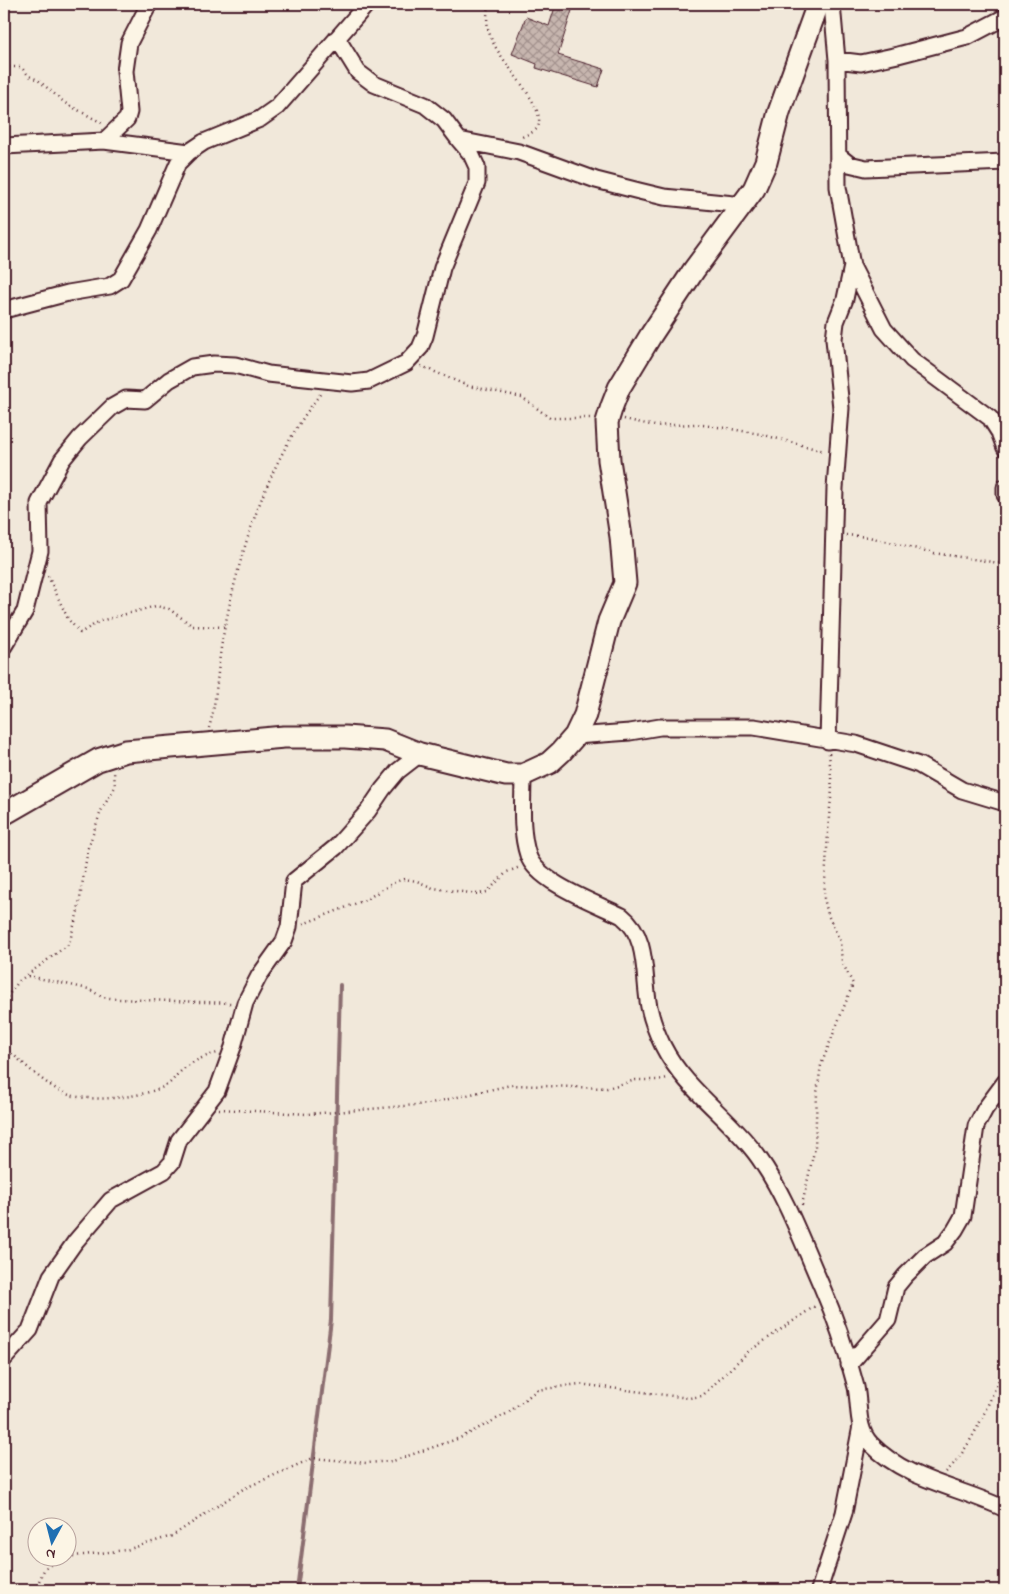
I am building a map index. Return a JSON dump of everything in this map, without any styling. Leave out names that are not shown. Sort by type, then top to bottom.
[{"type":"street","points":[[109,136],[127,119],[129,112],[125,71],[129,43],[149,4]]},
{"type":"street","points":[[4,310],[43,299],[110,286],[121,279],[149,230],[178,163],[189,152],[204,142],[260,119],[277,107],[367,4]]},
{"type":"street","points":[[4,814],[58,781],[98,760],[126,751],[200,744],[284,737],[345,737],[385,740],[420,754],[506,775],[523,775],[534,772],[549,763],[576,736],[585,715],[609,621],[625,583],[621,537],[609,460],[608,419],[620,388],[651,335],[694,270],[744,205],[766,162],[779,112],[818,4]]},
{"type":"street","points":[[832,4],[837,60],[839,195],[852,266],[884,329],[912,360],[990,418],[999,432],[1005,448]]},
{"type":"street","points":[[837,60],[861,63],[898,55],[967,37],[1005,18]]},
{"type":"street","points":[[4,646],[25,611],[40,551],[39,503],[62,460],[80,438],[112,407],[126,400],[145,400],[169,380],[192,367],[214,364],[235,365],[268,374],[330,382],[369,381],[406,363],[420,348],[425,336],[442,268],[477,183],[477,167],[471,154],[444,120],[424,105],[374,84],[358,72],[337,38]]},
{"type":"street","points":[[4,146],[109,136],[189,152]]},
{"type":"street","points":[[459,140],[508,150],[558,165],[596,180],[664,197],[744,205]]},
{"type":"street","points":[[839,156],[849,164],[866,168],[1005,162]]},
{"type":"street","points":[[828,741],[835,488],[841,408],[834,339],[836,322],[845,299],[852,266]]},
{"type":"street","points":[[1005,487],[1005,495]]},
{"type":"street","points":[[576,736],[660,728],[754,727],[828,741],[856,744],[919,764],[962,790],[1005,803]]},
{"type":"street","points":[[4,1359],[30,1330],[52,1276],[75,1242],[111,1200],[164,1171],[172,1162],[178,1140],[217,1091],[233,1047],[245,1003],[259,976],[284,941],[289,926],[294,881],[336,847],[368,811],[382,789],[398,771],[420,754]]},
{"type":"street","points":[[523,775],[524,824],[527,855],[531,864],[538,872],[570,891],[622,916],[635,930],[644,962],[649,1007],[656,1032],[666,1052],[682,1074],[759,1158],[794,1225],[827,1299],[856,1389],[860,1426],[844,1514],[818,1590]]},
{"type":"street","points":[[849,1365],[888,1320],[896,1287],[904,1276],[925,1256],[945,1243],[963,1216],[976,1126],[985,1109],[1005,1082]]},
{"type":"street","points":[[860,1426],[869,1442],[884,1457],[906,1472],[985,1499],[1005,1509]]},
{"type":"path","points":[[488,4],[487,22],[490,36],[498,52],[526,90],[537,112],[539,123],[536,130],[521,137],[508,150]]},
{"type":"path","points":[[4,67],[21,67],[29,76],[38,80],[65,103],[99,120],[109,136]]},
{"type":"path","points":[[406,363],[429,368],[468,386],[522,398],[550,418],[585,417],[655,426],[695,424],[760,434],[838,454]]},
{"type":"path","points":[[200,744],[209,726],[226,627],[249,532],[286,444],[300,421],[330,382]]},
{"type":"path","points":[[835,537],[851,534],[869,536],[934,552],[1005,564]]},
{"type":"path","points":[[40,551],[68,619],[80,633],[100,621],[156,606],[169,610],[193,626],[226,627]]},
{"type":"path","points":[[794,1225],[802,1208],[815,1147],[817,1093],[821,1065],[853,984],[842,962],[840,941],[828,915],[824,898],[824,872],[832,790],[828,741]]},
{"type":"path","points":[[4,1001],[19,981],[69,944],[78,911],[88,848],[101,811],[115,787],[114,755]]},
{"type":"path","points":[[289,926],[310,923],[365,900],[395,882],[404,879],[417,881],[433,888],[478,894],[492,889],[507,872],[531,864]]},
{"type":"path","points":[[27,976],[89,990],[102,997],[117,999],[245,1003]]},
{"type":"path","points":[[4,1047],[64,1093],[74,1096],[125,1098],[157,1091],[171,1083],[190,1064],[206,1055],[233,1047]]},
{"type":"path","points":[[208,1104],[218,1109],[307,1114],[427,1104],[511,1085],[607,1088],[636,1080],[658,1080],[682,1074]]},
{"type":"path","points":[[35,1590],[45,1568],[66,1557],[126,1550],[172,1536],[243,1489],[313,1458],[368,1463],[392,1462],[460,1438],[508,1414],[537,1390],[579,1384],[689,1398],[702,1396],[748,1352],[794,1318],[827,1299]]},
{"type":"path","points":[[931,1480],[945,1473],[957,1462],[977,1429],[1005,1365]]},
{"type":"building","points":[[556,4],[574,4],[558,55],[604,69],[598,87],[536,68],[537,64],[512,54],[526,17],[549,26]]},
{"type":"waterway","points":[[297,1590],[331,1320],[340,985]]}]
